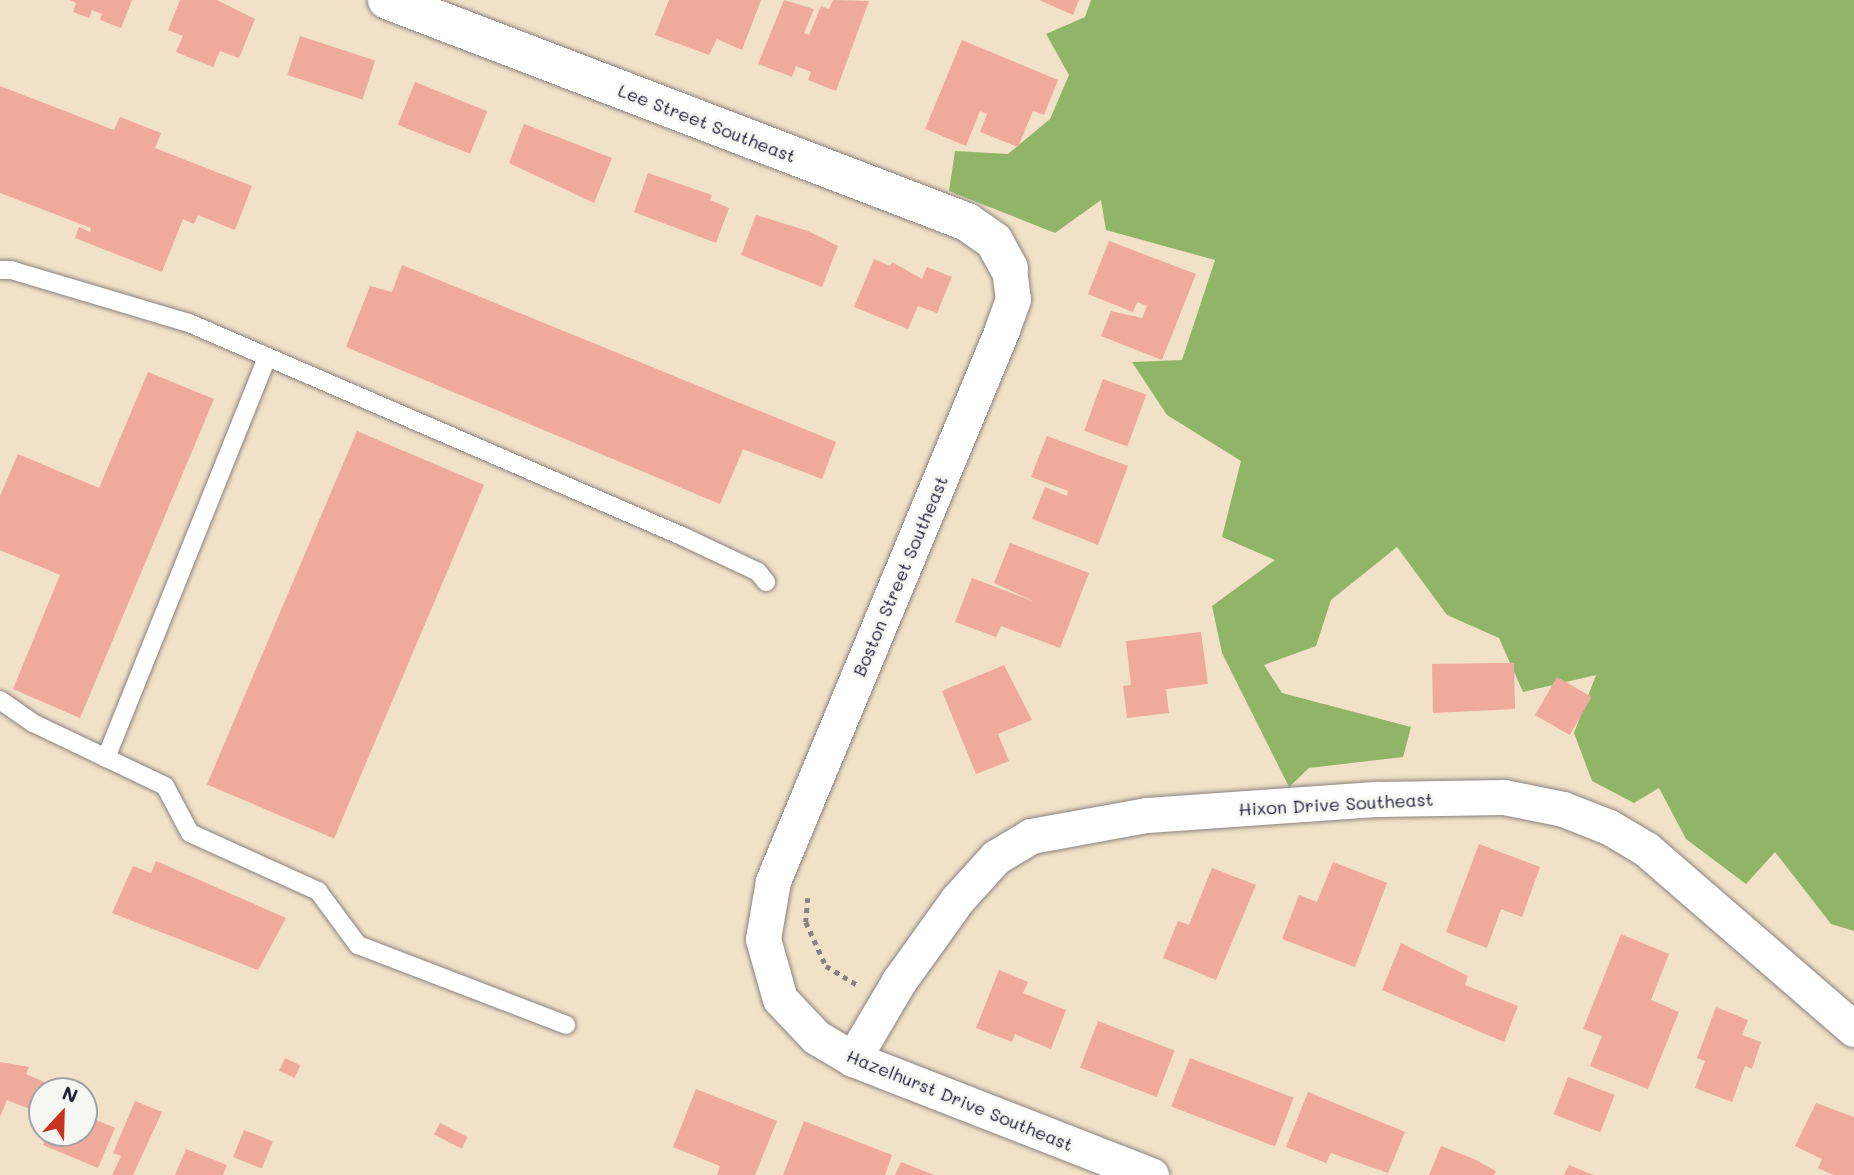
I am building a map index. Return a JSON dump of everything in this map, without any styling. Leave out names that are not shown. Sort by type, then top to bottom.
[{"type":"street","name":"Lee Street Southeast","points":[[387,0],[967,222],[994,241],[1009,268]]},
{"type":"street","name":"Boston Street Southeast","points":[[773,881],[1002,330],[1013,299],[1009,268]]},
{"type":"street","name":"Hixon Drive Southeast","points":[[853,1059],[886,1003],[957,900],[996,857],[1031,836],[1147,815],[1378,799],[1504,797],[1563,809],[1609,827],[1646,849],[1854,1029]]},
{"type":"street","name":"Hazelhurst Drive Southeast","points":[[773,881],[763,939],[780,999],[816,1037],[853,1059],[1151,1175]]},
{"type":"lane","points":[[0,271],[11,270],[189,323],[682,536],[758,572],[766,582]]},
{"type":"lane","points":[[106,758],[267,357]]},
{"type":"lane","points":[[0,700],[11,711],[165,786],[190,833],[318,891],[358,945],[566,1025]]},
{"type":"path","points":[[809,887],[806,922],[826,966],[886,1003]]},
{"type":"green space","points":[[1091,0],[1854,0],[1854,931],[1831,924],[1775,852],[1746,884],[1686,839],[1659,788],[1634,803],[1592,781],[1574,733],[1596,675],[1523,692],[1499,638],[1447,615],[1397,547],[1331,600],[1316,646],[1264,665],[1282,693],[1411,727],[1403,757],[1309,768],[1289,787],[1222,653],[1212,606],[1275,560],[1222,537],[1241,461],[1167,415],[1132,362],[1182,360],[1215,260],[1106,230],[1101,200],[1055,233],[949,191],[955,151],[1008,154],[1050,119],[1069,75],[1046,34],[1085,17]]},
{"type":"building","points":[[70,0],[132,0],[121,28],[100,20],[102,14],[92,10],[89,18],[73,12],[76,3]]},
{"type":"building","points":[[180,0],[217,0],[255,19],[239,58],[220,51],[213,67],[176,52],[183,36],[168,30]]},
{"type":"building","points":[[669,0],[761,0],[742,50],[717,39],[709,55],[655,35]]},
{"type":"building","points":[[784,0],[814,9],[804,33],[809,35],[821,6],[829,9],[833,0],[869,1],[836,91],[808,80],[811,72],[796,66],[792,77],[758,64]]},
{"type":"building","points":[[1039,0],[1079,0],[1073,15]]},
{"type":"building","points":[[300,36],[375,60],[362,99],[287,75]]},
{"type":"building","points":[[962,40],[1058,80],[1044,115],[1033,111],[1018,147],[980,132],[987,114],[980,111],[966,146],[925,129]]},
{"type":"building","points":[[415,82],[487,111],[470,154],[398,125]]},
{"type":"building","points":[[0,86],[114,130],[120,117],[161,133],[155,148],[252,186],[235,230],[198,215],[194,224],[183,219],[162,272],[75,238],[79,227],[90,232],[91,228],[0,193]]},
{"type":"building","points":[[524,124],[612,158],[594,203],[509,163]]},
{"type":"building","points":[[648,173],[712,195],[710,200],[729,208],[716,243],[634,212]]},
{"type":"building","points":[[756,215],[808,231],[838,246],[822,287],[741,255]]},
{"type":"building","points":[[1109,241],[1196,274],[1162,360],[1101,336],[1111,311],[1142,318],[1147,306],[1137,302],[1133,312],[1088,294]]},
{"type":"building","points":[[874,259],[890,266],[892,262],[922,279],[927,267],[952,277],[937,313],[918,306],[908,329],[854,307]]},
{"type":"building","points":[[402,265],[836,442],[822,479],[743,449],[720,504],[346,347],[370,286],[392,292]]},
{"type":"building","points":[[148,372],[214,399],[80,718],[13,689],[60,575],[0,550],[0,496],[18,454],[99,488]]},
{"type":"building","points":[[1103,379],[1146,395],[1127,446],[1084,431]]},
{"type":"building","points":[[357,431],[484,485],[334,838],[207,784]]},
{"type":"building","points":[[1047,436],[1128,466],[1098,545],[1032,519],[1045,487],[1067,496],[1068,491],[1031,477]]},
{"type":"building","points":[[1010,543],[1089,573],[1060,648],[1001,626],[996,637],[955,622],[972,578],[1035,602],[994,583]]},
{"type":"building","points":[[1201,632],[1208,684],[1166,689],[1169,713],[1127,718],[1123,686],[1131,685],[1126,641]]},
{"type":"building","points":[[1514,663],[1515,709],[1433,713],[1432,664]]},
{"type":"building","points":[[1004,665],[1032,720],[998,734],[1009,761],[976,774],[942,691]]},
{"type":"building","points":[[1557,677],[1592,697],[1570,735],[1535,715]]},
{"type":"building","points":[[1479,844],[1540,867],[1522,917],[1501,909],[1487,948],[1446,932]]},
{"type":"building","points":[[156,861],[286,918],[258,970],[112,913],[133,866],[151,873]]},
{"type":"building","points":[[1333,862],[1387,883],[1355,967],[1282,939],[1299,895],[1317,902]]},
{"type":"building","points":[[1212,868],[1256,885],[1216,980],[1163,958],[1178,921],[1189,925]]},
{"type":"building","points":[[1621,934],[1669,954],[1651,1000],[1679,1012],[1648,1089],[1590,1066],[1602,1036],[1583,1029]]},
{"type":"building","points":[[1401,943],[1468,976],[1465,985],[1518,1006],[1504,1042],[1382,990]]},
{"type":"building","points":[[999,970],[1028,982],[1023,993],[1066,1010],[1051,1049],[1015,1034],[1012,1042],[976,1028]]},
{"type":"building","points":[[1716,1007],[1748,1020],[1742,1035],[1761,1042],[1752,1069],[1745,1066],[1732,1102],[1695,1088],[1705,1061],[1697,1058]]},
{"type":"building","points":[[1098,1021],[1175,1050],[1157,1097],[1080,1068]]},
{"type":"building","points":[[285,1058],[300,1065],[294,1078],[279,1071]]},
{"type":"building","points":[[1190,1058],[1294,1098],[1275,1146],[1171,1107]]},
{"type":"building","points":[[0,1062],[29,1067],[26,1074],[33,1077],[28,1077],[28,1108],[7,1100],[0,1117]]},
{"type":"building","points":[[1568,1077],[1615,1095],[1600,1132],[1554,1114]]},
{"type":"building","points":[[696,1089],[777,1121],[755,1175],[717,1175],[720,1166],[673,1147]]},
{"type":"building","points":[[1308,1092],[1405,1132],[1388,1173],[1331,1153],[1326,1163],[1286,1147]]},
{"type":"building","points":[[135,1101],[162,1112],[133,1175],[112,1175],[121,1156],[113,1153]]},
{"type":"building","points":[[1816,1103],[1854,1117],[1854,1175],[1833,1175],[1818,1168],[1822,1159],[1795,1146]]},
{"type":"building","points":[[98,1121],[115,1128],[98,1168],[48,1147],[98,1147]]},
{"type":"building","points":[[804,1121],[892,1155],[885,1175],[783,1175]]},
{"type":"building","points":[[440,1123],[468,1137],[462,1149],[434,1135]]},
{"type":"building","points":[[244,1130],[273,1142],[262,1169],[233,1157]]},
{"type":"building","points":[[1441,1146],[1496,1171],[1494,1175],[1429,1175]]},
{"type":"building","points":[[186,1149],[227,1165],[223,1175],[175,1175]]},
{"type":"building","points":[[901,1162],[934,1175],[895,1175]]},
{"type":"building","points":[[1569,1165],[1593,1175],[1564,1175]]}]
